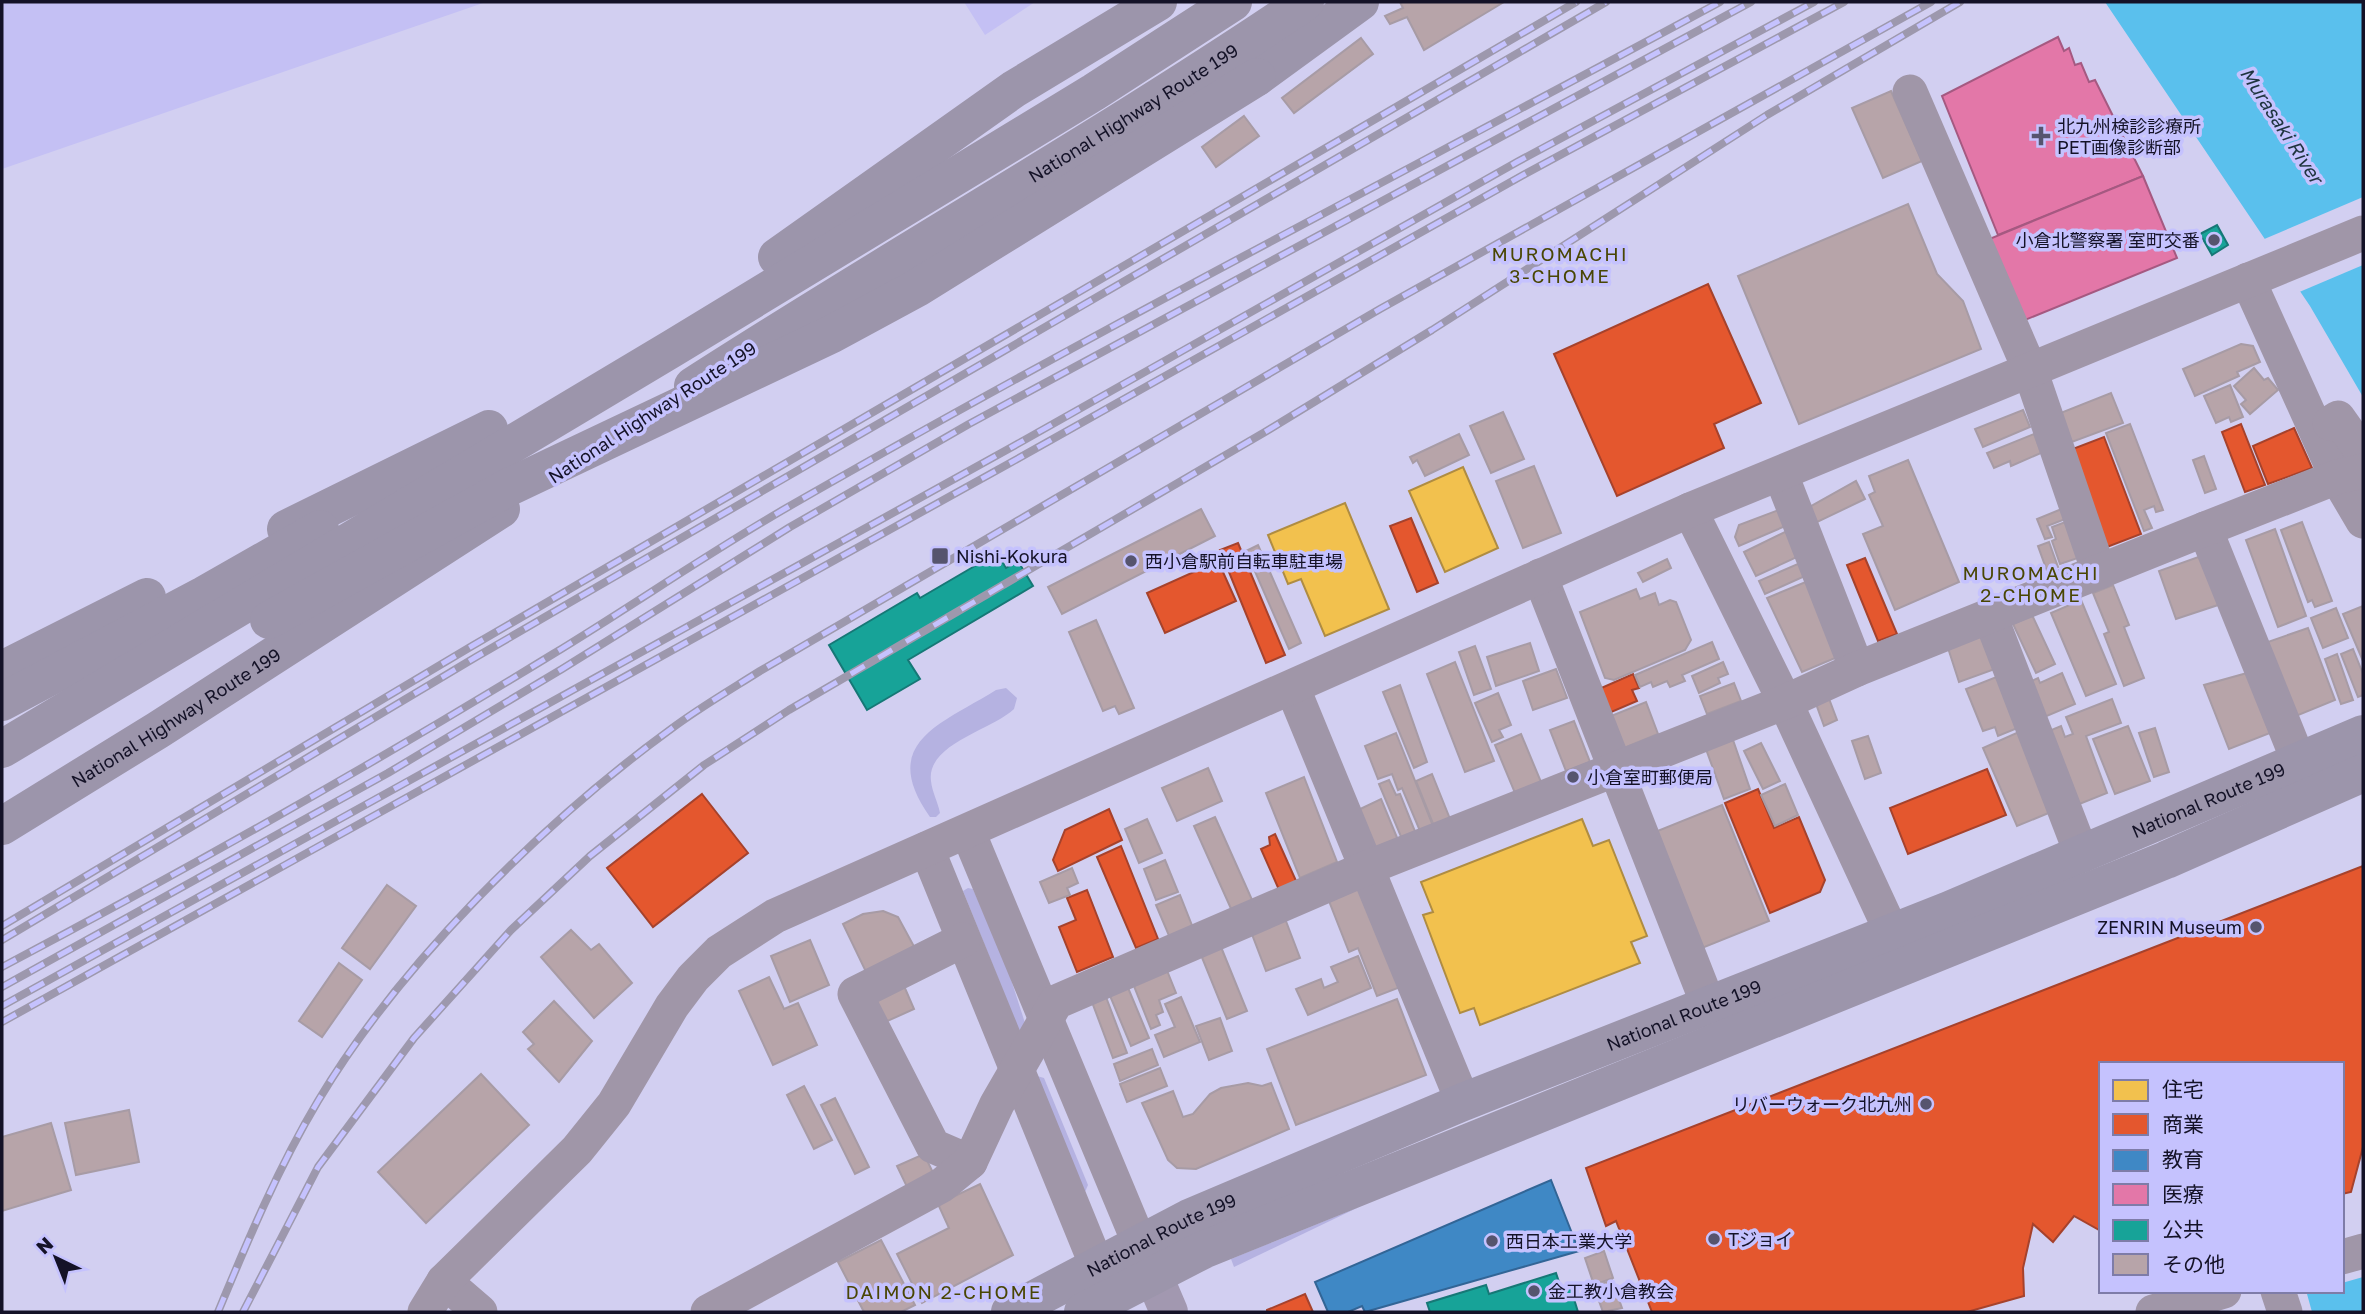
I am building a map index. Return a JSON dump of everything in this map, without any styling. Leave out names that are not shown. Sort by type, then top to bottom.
[{"type":"highway","points":[[2,702],[204,595],[659,333],[738,284],[961,124],[1158,2]]},
{"type":"highway","points":[[2,749],[673,348],[1094,92],[1233,2]]},
{"type":"highway","name":"National Highway Route 199","points":[[2,826],[158,730],[821,303],[1118,125],[1305,2]]},
{"type":"highway","points":[[2,760],[269,620],[507,488],[832,334],[905,294],[1258,77],[1360,2]]},
{"type":"highway","points":[[2,670],[489,429]]},
{"type":"highway","name":"National Route 199","points":[[1146,1258],[1203,1250],[1464,1142],[1899,949],[2082,855],[2363,734]]},
{"type":"highway","name":"National Route 199","points":[[1010,1312],[1100,1297],[1189,1218],[1463,1102],[1708,1004],[1899,949],[2166,860],[2363,773]]},
{"type":"main road","points":[[1146,1258],[1169,1312]]},
{"type":"street","points":[[1910,92],[2030,370],[2099,572]]},
{"type":"street","points":[[425,1312],[443,1281],[577,1150],[614,1104],[672,1006],[719,952],[775,916],[1293,689],[1690,510],[1781,475],[2363,233]]},
{"type":"street","points":[[2257,277],[2348,462],[2363,520]]},
{"type":"street","points":[[708,1312],[942,1185],[970,1162],[997,1104],[1056,1002],[1369,867],[1614,767],[1785,702],[1857,669],[2204,529],[2348,462]]},
{"type":"street","points":[[1781,475],[1857,669]]},
{"type":"street","points":[[1690,510],[1785,702],[1899,949]]},
{"type":"street","points":[[2204,529],[2300,762]]},
{"type":"street","points":[[1540,576],[1708,1004]]},
{"type":"street","points":[[1990,616],[2082,855]]},
{"type":"street","points":[[1293,689],[1369,867],[1463,1102]]},
{"type":"street","points":[[968,832],[1146,1258]]},
{"type":"street","points":[[928,849],[1100,1297]]},
{"type":"street","points":[[963,940],[855,993],[933,1146],[970,1162]]},
{"type":"street","points":[[2344,1256],[2363,1251]]},
{"type":"street","points":[[443,1281],[480,1312]]},
{"type":"street","points":[[2153,1312],[2217,1293]]},
{"type":"street","points":[[2279,1293],[2285,1312]]},
{"type":"shaded area","points":[[2,2],[486,2],[2,169]]},
{"type":"shaded area","points":[[964,2],[1035,2],[985,35]]},
{"type":"shaded area","points":[[1006,688],[1017,698],[1014,709],[949,747],[932,768],[931,781],[940,813],[936,817],[930,817],[915,791],[910,770],[913,753],[923,738],[937,725],[996,690]]},
{"type":"shaded area","points":[[973,889],[1007,967],[1025,1023],[1020,1033],[963,891]]},
{"type":"shaded area","points":[[1037,1076],[1044,1078],[1088,1185],[1085,1192]]},
{"type":"shaded area","points":[[1359,1207],[1234,1267],[1231,1259]]},
{"type":"water","name":"Murasaki River","points":[[2105,2],[2363,2],[2363,397],[2310,306]]},
{"type":"water","points":[[2363,1277],[2363,1312],[2312,1312],[2307,1294],[2344,1293],[2344,1282]]},
{"type":"pier","points":[[2363,197],[2363,265],[2297,293],[2262,240]]},
{"type":"building: 住宅","points":[[1463,467],[1498,548],[1445,572],[1409,491]]},
{"type":"building: 住宅","points":[[1345,503],[1389,609],[1325,636],[1301,579],[1288,584],[1268,535]]},
{"type":"building: 住宅","points":[[1582,819],[1593,846],[1609,840],[1647,936],[1631,942],[1640,963],[1480,1025],[1474,1008],[1460,1013],[1423,915],[1433,912],[1421,882]]},
{"type":"building: 商業","points":[[1708,284],[1761,403],[1714,424],[1724,448],[1617,496],[1554,354]]},
{"type":"building: 商業","points":[[2241,424],[2265,485],[2245,492],[2222,432]]},
{"type":"building: 商業","points":[[2294,428],[2312,468],[2268,484],[2253,446]]},
{"type":"building: 商業","points":[[2104,437],[2141,534],[2107,547],[2070,450]]},
{"type":"building: 商業","points":[[1411,518],[1438,583],[1417,592],[1390,526]]},
{"type":"building: 商業","points":[[1238,543],[1285,655],[1266,663],[1220,550]]},
{"type":"building: 商業","points":[[1865,558],[1897,634],[1878,641],[1847,565]]},
{"type":"building: 商業","points":[[1218,561],[1236,601],[1165,633],[1147,593]]},
{"type":"building: 商業","points":[[1633,674],[1639,688],[1632,690],[1637,701],[1609,713],[1599,689]]},
{"type":"building: 商業","points":[[1987,769],[2006,815],[1908,854],[1890,808]]},
{"type":"building: 商業","points":[[1758,789],[1774,828],[1799,817],[1825,880],[1820,892],[1770,913],[1725,803]]},
{"type":"building: 商業","points":[[702,794],[748,853],[653,927],[607,868]]},
{"type":"building: 商業","points":[[1109,809],[1122,840],[1058,871],[1053,860],[1065,830]]},
{"type":"building: 商業","points":[[1275,834],[1297,883],[1280,892],[1261,849],[1270,845],[1269,837]]},
{"type":"building: 商業","points":[[1121,846],[1158,939],[1136,948],[1097,857]]},
{"type":"building: 商業","name":"リバーウォーク北九州","points":[[2363,866],[2363,1147],[2351,1192],[2344,1194],[2344,1062],[2099,1062],[2099,1230],[2074,1216],[2053,1242],[2033,1224],[2023,1268],[2024,1296],[1967,1312],[1652,1312],[1616,1221],[1606,1226],[1586,1168]]},
{"type":"building: 商業","points":[[1087,890],[1113,957],[1077,972],[1059,927],[1076,920],[1067,898]]},
{"type":"building: 商業","points":[[1305,1294],[1313,1312],[1267,1312],[1267,1310]]},
{"type":"building: 教育","name":"西日本工業大学","points":[[1551,1180],[1579,1251],[1365,1312],[1362,1306],[1348,1312],[1328,1312],[1315,1282]]},
{"type":"building: 医療","name":"北九州検診診療所 PET画像診断部","points":[[2058,37],[2064,51],[2069,48],[2075,65],[2081,63],[2089,82],[2095,80],[2143,176],[1998,235],[1942,96]]},
{"type":"building: 医療","points":[[2143,176],[2177,258],[2020,322],[1987,240]]},
{"type":"building: 公共","name":"小倉北警察署 室町交番","points":[[2217,225],[2228,245],[2212,255],[2200,234]]},
{"type":"building: 公共","name":"Nishi-Kokura","points":[[997,553],[1006,568],[1018,561],[1033,586],[908,660],[920,679],[867,710],[829,645],[917,593],[920,598]]},
{"type":"building: 公共","name":"金工教小倉教会","points":[[1556,1273],[1561,1288],[1570,1286],[1578,1312],[1430,1312],[1427,1303],[1486,1285],[1489,1294]]},
{"type":"building: その他","points":[[1400,2],[1504,2],[1424,50],[1407,17],[1390,24],[1385,16],[1403,8]]},
{"type":"building: その他","points":[[1361,38],[1373,54],[1294,113],[1282,98]]},
{"type":"building: その他","points":[[1891,91],[1922,161],[1883,178],[1852,108]]},
{"type":"building: その他","points":[[1244,116],[1259,136],[1216,167],[1202,147]]},
{"type":"building: その他","points":[[1908,204],[1937,274],[1963,301],[1981,349],[1799,424],[1738,276]]},
{"type":"building: その他","points":[[2241,344],[2253,346],[2260,362],[2237,372],[2239,376],[2195,396],[2183,369]]},
{"type":"building: その他","points":[[2254,368],[2278,390],[2250,414],[2241,404],[2246,400],[2234,386]]},
{"type":"building: その他","points":[[2230,385],[2243,417],[2231,422],[2229,417],[2216,423],[2204,396]]},
{"type":"building: その他","points":[[2111,393],[2123,423],[2069,443],[2058,414]]},
{"type":"building: その他","points":[[2023,410],[2030,427],[1983,447],[1975,429]]},
{"type":"building: その他","points":[[1503,412],[1524,459],[1491,473],[1470,426]]},
{"type":"building: その他","points":[[2130,424],[2163,510],[2156,512],[2154,506],[2144,510],[2152,528],[2144,531],[2106,433]]},
{"type":"building: その他","points":[[1459,434],[1469,455],[1425,476],[1417,460],[1413,463],[1410,457]]},
{"type":"building: その他","points":[[2034,434],[2041,453],[2011,466],[2010,461],[1994,468],[1987,453]]},
{"type":"building: その他","points":[[2204,456],[2216,489],[2205,493],[2193,460]]},
{"type":"building: その他","points":[[1908,460],[1959,582],[1895,610],[1863,534],[1883,526],[1869,495],[1875,492],[1869,476]]},
{"type":"building: その他","points":[[1534,466],[1561,533],[1523,548],[1496,481]]},
{"type":"building: その他","points":[[1856,481],[1865,499],[1813,524],[1806,509]]},
{"type":"building: その他","points":[[1784,508],[1790,524],[1739,546],[1735,537],[1739,525]]},
{"type":"building: その他","points":[[2064,508],[2068,518],[2047,526],[2052,537],[2045,539],[2037,519]]},
{"type":"building: その他","name":"西小倉駅前自転車駐車場","points":[[1201,509],[1215,536],[1062,614],[1048,587]]},
{"type":"building: その他","points":[[2068,521],[2081,557],[2060,564],[2052,541],[2056,539],[2052,527]]},
{"type":"building: その他","points":[[2302,522],[2332,601],[2315,607],[2312,600],[2308,602],[2281,530]]},
{"type":"building: その他","points":[[2275,529],[2306,616],[2278,627],[2246,540]]},
{"type":"building: その他","points":[[1787,531],[1799,556],[1756,576],[1744,552]]},
{"type":"building: その他","points":[[2049,542],[2058,567],[2047,571],[2038,546]]},
{"type":"building: その他","points":[[1258,545],[1301,643],[1289,649],[1246,551]]},
{"type":"building: その他","points":[[2204,555],[2221,604],[2176,619],[2159,571]]},
{"type":"building: その他","points":[[1667,559],[1671,568],[1643,582],[1638,573]]},
{"type":"building: その他","points":[[1800,563],[1805,576],[1765,594],[1759,581]]},
{"type":"building: その他","points":[[1808,581],[1840,656],[1802,672],[1767,598]]},
{"type":"building: その他","points":[[2113,585],[2129,625],[2124,627],[2144,678],[2124,686],[2104,634],[2109,632],[2093,593]]},
{"type":"building: その他","points":[[1636,589],[1640,599],[1655,593],[1659,605],[1670,600],[1676,602],[1691,640],[1685,650],[1614,680],[1605,678],[1580,612]]},
{"type":"building: その他","points":[[2081,600],[2116,684],[2086,696],[2051,613]]},
{"type":"building: その他","points":[[2363,606],[2363,661],[2343,614]]},
{"type":"building: その他","points":[[2336,608],[2348,638],[2323,648],[2311,618]]},
{"type":"building: その他","points":[[2032,615],[2055,664],[2036,673],[2013,624]]},
{"type":"building: その他","points":[[1096,620],[1134,708],[1119,714],[1115,706],[1103,711],[1069,632]]},
{"type":"building: その他","points":[[2308,628],[2335,700],[2291,718],[2262,644]]},
{"type":"building: その他","points":[[1983,636],[1995,669],[1959,682],[1948,648]]},
{"type":"building: その他","points":[[1712,642],[1719,659],[1682,675],[1685,681],[1670,687],[1667,681],[1653,687],[1651,682],[1640,687],[1635,675]]},
{"type":"building: その他","points":[[1530,643],[1539,671],[1496,686],[1487,657]]},
{"type":"building: その他","points":[[1475,646],[1491,689],[1474,695],[1459,652]]},
{"type":"building: その他","points":[[2353,649],[2363,674],[2363,695],[2358,697],[2341,654]]},
{"type":"building: その他","points":[[2337,654],[2353,700],[2341,704],[2325,659]]},
{"type":"building: その他","points":[[1455,662],[1494,761],[1465,772],[1427,674]]},
{"type":"building: その他","points":[[1723,662],[1728,674],[1718,678],[1720,683],[1699,693],[1692,676]]},
{"type":"building: その他","points":[[1556,669],[1567,698],[1533,710],[1523,681]]},
{"type":"building: その他","points":[[2062,673],[2075,704],[2042,718],[2027,683],[2038,678],[2040,683]]},
{"type":"building: その他","points":[[2247,673],[2270,733],[2229,749],[2204,685]]},
{"type":"building: その他","points":[[1999,676],[2020,727],[1998,736],[1995,727],[1983,731],[1966,689]]},
{"type":"building: その他","points":[[1734,683],[1741,701],[1707,714],[1700,696]]},
{"type":"building: その他","points":[[1400,685],[1427,762],[1414,768],[1383,692]]},
{"type":"building: その他","points":[[1498,693],[1511,725],[1499,730],[1503,737],[1492,742],[1475,703]]},
{"type":"building: その他","points":[[1828,696],[1837,720],[1824,726],[1815,701]]},
{"type":"building: その他","points":[[2112,699],[2121,723],[2086,736],[2107,793],[2077,805],[2049,731],[2061,726],[2065,737],[2073,734],[2066,717]]},
{"type":"building: その他","points":[[1646,702],[1658,734],[1624,748],[1611,716]]},
{"type":"building: その他","points":[[1574,721],[1590,762],[1566,771],[1550,730]]},
{"type":"building: その他","points":[[2128,726],[2150,781],[2115,794],[2093,739]]},
{"type":"building: その他","points":[[2155,728],[2169,772],[2154,777],[2139,733]]},
{"type":"building: その他","points":[[2021,731],[2056,810],[2017,826],[1983,748]]},
{"type":"building: その他","points":[[1396,733],[1433,826],[1420,831],[1402,788],[1398,790],[1392,774],[1378,779],[1365,746]]},
{"type":"building: その他","points":[[1521,734],[1541,782],[1515,793],[1495,745]]},
{"type":"building: その他","points":[[1868,736],[1881,773],[1865,779],[1852,741]]},
{"type":"building: その他","points":[[1733,740],[1750,789],[1724,799],[1706,749]]},
{"type":"building: その他","points":[[1761,743],[1780,781],[1763,789],[1744,751]]},
{"type":"building: その他","points":[[1208,768],[1222,801],[1177,821],[1162,788]]},
{"type":"building: その他","points":[[1432,774],[1450,819],[1434,826],[1416,781]]},
{"type":"building: その他","points":[[1304,777],[1337,862],[1300,878],[1266,793]]},
{"type":"building: その他","points":[[1389,780],[1396,795],[1400,794],[1416,834],[1402,839],[1379,784]]},
{"type":"building: その他","points":[[1785,784],[1798,815],[1775,826],[1761,795]]},
{"type":"building: その他","points":[[1381,799],[1398,840],[1375,850],[1358,810]]},
{"type":"building: その他","points":[[1722,805],[1769,921],[1697,950],[1650,834]]},
{"type":"building: その他","points":[[1215,817],[1253,902],[1232,911],[1194,826]]},
{"type":"building: その他","points":[[1147,819],[1162,853],[1139,863],[1125,829]]},
{"type":"building: その他","points":[[1165,860],[1178,892],[1156,900],[1144,869]]},
{"type":"building: その他","points":[[1072,868],[1078,883],[1067,888],[1070,895],[1049,903],[1040,882]]},
{"type":"building: その他","points":[[387,885],[416,906],[370,969],[342,948]]},
{"type":"building: その他","points":[[1363,887],[1403,986],[1377,996],[1358,948],[1349,952],[1329,901]]},
{"type":"building: その他","points":[[1180,895],[1193,928],[1170,938],[1156,905]]},
{"type":"building: その他","points":[[883,911],[898,917],[917,952],[868,976],[843,924],[863,914]]},
{"type":"building: その他","points":[[1284,916],[1300,958],[1266,971],[1250,929]]},
{"type":"building: その他","points":[[571,930],[591,950],[599,944],[632,983],[594,1018],[541,957]]},
{"type":"building: その他","points":[[810,940],[829,985],[790,1002],[771,956]]},
{"type":"building: その他","points":[[1221,947],[1247,1011],[1227,1019],[1201,955]]},
{"type":"building: その他","points":[[1358,956],[1371,988],[1308,1015],[1296,989],[1321,979],[1324,988],[1338,982],[1331,967]]},
{"type":"building: その他","points":[[339,963],[362,980],[322,1037],[299,1021]]},
{"type":"building: その他","points":[[1166,968],[1176,993],[1159,1000],[1163,1012],[1156,1015],[1160,1025],[1151,1029],[1132,981]]},
{"type":"building: その他","points":[[769,977],[784,1009],[798,1003],[817,1045],[773,1065],[739,991]]},
{"type":"building: その他","points":[[1126,983],[1149,1038],[1131,1046],[1108,991]]},
{"type":"building: その他","points":[[904,986],[914,1009],[883,1023],[873,999]]},
{"type":"building: その他","points":[[1106,997],[1127,1053],[1113,1058],[1092,1002]]},
{"type":"building: その他","points":[[1181,997],[1200,1042],[1164,1057],[1155,1035],[1175,1027],[1165,1004]]},
{"type":"building: その他","points":[[1397,999],[1426,1075],[1296,1125],[1267,1049]]},
{"type":"building: その他","points":[[554,1001],[592,1041],[559,1082],[528,1049],[534,1044],[523,1032]]},
{"type":"building: その他","points":[[1220,1018],[1232,1051],[1209,1060],[1196,1026]]},
{"type":"building: その他","points":[[1152,1049],[1158,1065],[1120,1081],[1114,1064]]},
{"type":"building: その他","points":[[1160,1068],[1167,1086],[1127,1102],[1120,1084]]},
{"type":"building: その他","points":[[481,1074],[529,1125],[426,1223],[378,1172]]},
{"type":"building: その他","points":[[1248,1083],[1262,1086],[1271,1083],[1289,1129],[1196,1169],[1177,1168],[1168,1160],[1142,1103],[1173,1091],[1183,1117],[1193,1114],[1210,1094],[1221,1088]]},
{"type":"building: その他","points":[[804,1086],[832,1140],[814,1149],[787,1095]]},
{"type":"building: その他","points":[[835,1098],[869,1167],[855,1174],[821,1105]]},
{"type":"building: その他","points":[[129,1110],[139,1162],[76,1175],[65,1123]]},
{"type":"building: その他","points":[[51,1123],[71,1190],[2,1211],[2,1137]]},
{"type":"building: その他","points":[[924,1154],[936,1179],[909,1191],[897,1166]]},
{"type":"building: その他","points":[[980,1184],[1013,1255],[922,1303],[897,1254],[949,1228],[938,1204]]},
{"type":"building: その他","points":[[881,1240],[915,1305],[901,1312],[864,1312],[838,1262]]},
{"type":"building: その他","points":[[1604,1251],[1613,1278],[1594,1285],[1585,1258]]},
{"type":"building: その他","points":[[1612,1280],[1622,1308],[1603,1312],[1594,1287]]},
{"type":"railway","points":[[2,926],[472,646],[1576,2]]},
{"type":"railway","points":[[2,940],[476,657],[1606,2]]},
{"type":"railway","points":[[2,967],[349,776],[553,654],[758,525],[903,442],[1135,314],[1720,2]]},
{"type":"railway","points":[[2,987],[388,773],[562,669],[790,527],[969,424],[1751,2]]},
{"type":"railway","points":[[2,1006],[1012,447],[1517,162],[1814,2]]},
{"type":"railway","points":[[2,1022],[1525,174],[1844,2]]},
{"type":"railway","points":[[218,1312],[264,1205],[303,1126],[351,1050],[390,998],[477,899],[524,852],[622,766],[704,706],[760,671],[1380,309],[1931,2]]},
{"type":"railway","points":[[243,1312],[318,1167],[414,1038],[511,930],[590,856],[704,765],[789,710],[1265,432],[1432,330],[1767,115],[1960,2]]},
{"type":"place","name":"北九州検診診療所 PET画像診断部","points":[[2041,136]]},
{"type":"place","name":"小倉北警察署 室町交番","points":[[2214,240]]},
{"type":"place","name":"Nishi-Kokura","points":[[940,556]]},
{"type":"place","name":"西小倉駅前自転車駐車場","points":[[1131,561]]},
{"type":"place","name":"小倉室町郵便局","points":[[1573,777]]},
{"type":"place","name":"ZENRIN Museum","points":[[2256,927]]},
{"type":"place","name":"リバーウォーク北九州","points":[[1926,1104]]},
{"type":"place","name":"Tジョイ","points":[[1714,1239]]},
{"type":"place","name":"西日本工業大学","points":[[1492,1241]]},
{"type":"place","name":"金工教小倉教会","points":[[1534,1291]]},
{"type":"district","name":"MUROMACHI 3-CHOME","points":[[1560,264]]},
{"type":"district","name":"MUROMACHI 2-CHOME","points":[[2031,583]]},
{"type":"district","name":"DAIMON 2-CHOME","points":[[944,1291]]}]
